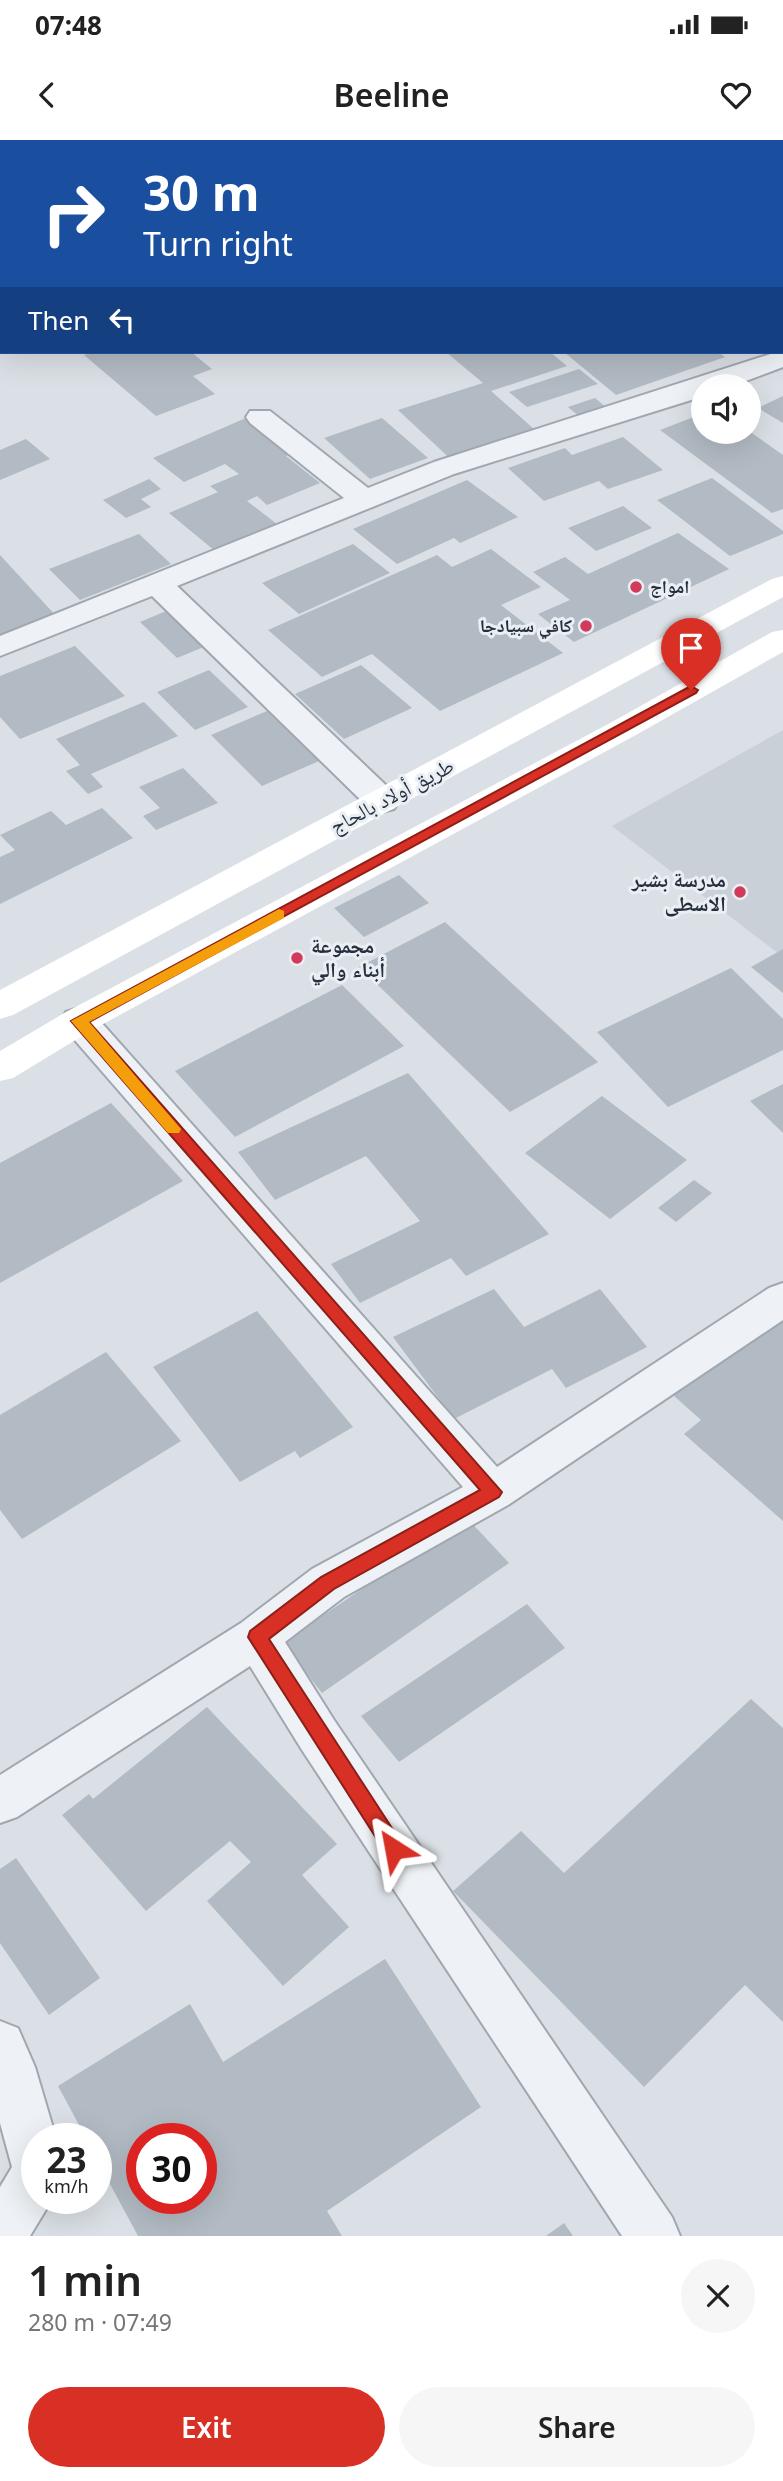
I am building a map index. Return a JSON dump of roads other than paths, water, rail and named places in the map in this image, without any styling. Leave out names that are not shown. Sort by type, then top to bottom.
[{"type":"main road","name":"طريق أولاد بالحاج","points":[[0,1006],[783,585]]},
{"type":"main road","points":[[0,1068],[79,1021],[623,729],[783,639]]},
{"type":"street","points":[[0,646],[444,468],[709,385],[783,358]]},
{"type":"street","points":[[260,417],[365,500]]},
{"type":"street","points":[[157,584],[382,802]]},
{"type":"street","points":[[79,1021],[493,1492]]},
{"type":"street","points":[[0,1801],[257,1637],[328,1583],[493,1492],[783,1300]]},
{"type":"street","points":[[257,1637],[318,1735],[653,2236]]},
{"type":"street","points":[[0,2046],[10,2067],[26,2123]]},
{"type":"street","points":[[0,2236],[21,2202]]},
{"type":"place","name":"امواج","points":[[636,587]]},
{"type":"place","name":"كافي سبيادجا","points":[[586,626]]},
{"type":"place","name":"مدرسة بشير الاسطى","points":[[740,892]]},
{"type":"place","name":"مجموعة أبناء والي","points":[[297,958]]}]
